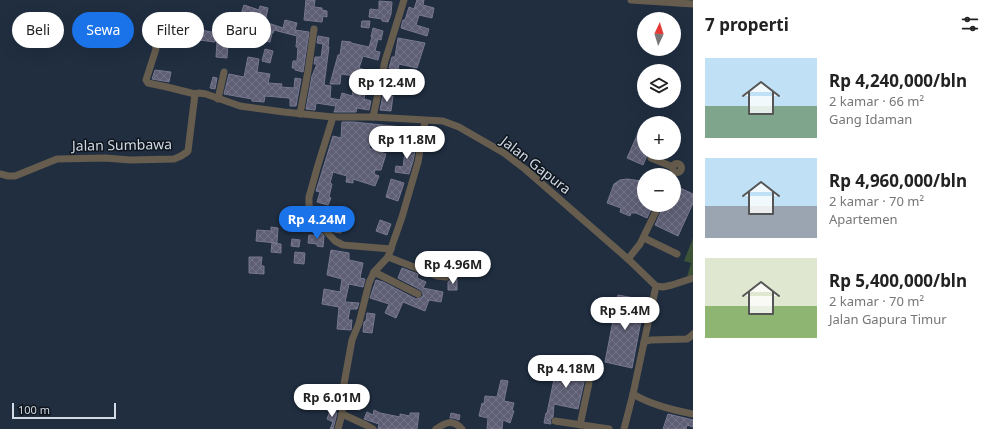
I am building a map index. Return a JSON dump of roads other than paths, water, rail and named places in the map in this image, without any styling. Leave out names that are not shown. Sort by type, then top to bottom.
[{"type":"street","points":[[373,118],[385,61],[404,0]]},
{"type":"street","points":[[631,0],[693,4]]},
{"type":"street","points":[[300,114],[314,29]]},
{"type":"street","name":"Jalan Gapura","points":[[156,48],[146,80],[148,84],[195,94],[206,94],[240,106],[334,117],[443,121],[458,127],[504,153],[525,169],[628,259],[656,286]]},
{"type":"street","points":[[218,99],[224,72]]},
{"type":"street","name":"Jalan Sumbawa","points":[[0,174],[15,176],[58,159],[174,159],[182,156],[188,151],[195,94]]},
{"type":"street","points":[[334,117],[318,165],[309,206],[327,232],[335,241],[343,246],[391,249]]},
{"type":"street","points":[[338,429],[342,414],[344,384],[352,340],[359,322],[368,282],[374,272],[388,257],[391,249],[413,181],[425,121]]},
{"type":"street","points":[[654,160],[668,168]]},
{"type":"street","points":[[628,259],[644,238],[656,212]]},
{"type":"street","points":[[644,238],[677,254]]},
{"type":"street","points":[[388,257],[437,276],[446,277]]},
{"type":"street","points":[[374,272],[418,294]]},
{"type":"street","points":[[624,429],[656,286],[663,287],[693,278]]},
{"type":"street","points":[[644,342],[651,340],[687,339],[693,334]]},
{"type":"street","points":[[580,425],[590,383]]},
{"type":"street","points":[[633,394],[650,403],[693,414]]},
{"type":"street","points":[[342,414],[373,429]]},
{"type":"street","points":[[555,421],[609,429]]},
{"type":"street","points":[[436,429],[442,425],[450,423],[456,424],[462,429]]}]
